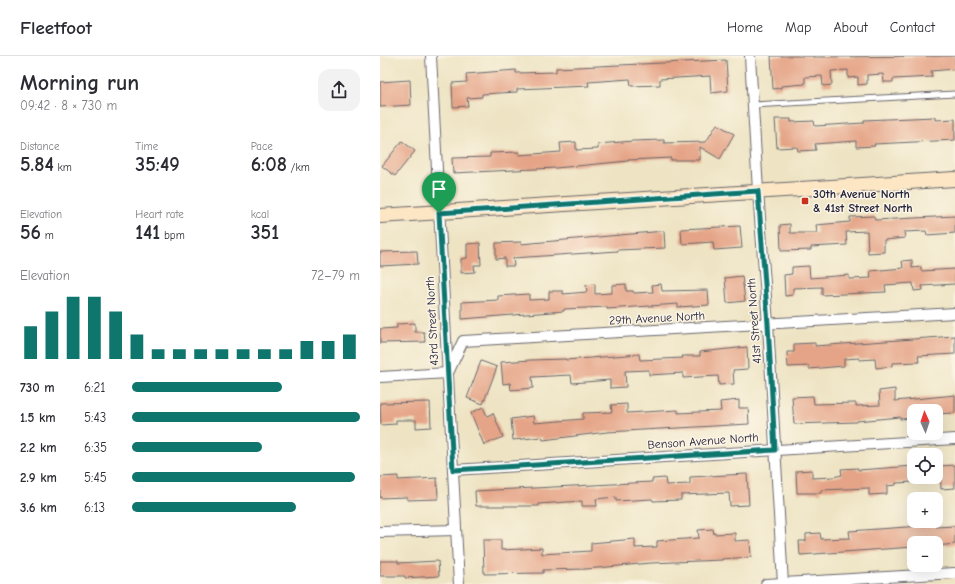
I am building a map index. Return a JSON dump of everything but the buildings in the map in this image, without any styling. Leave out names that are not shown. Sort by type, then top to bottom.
[{"type":"street","name":"43rd Street North","points":[[431,56],[459,584]]},
{"type":"street","name":"41st Street North","points":[[750,56],[768,324],[783,583]]},
{"type":"street","points":[[380,216],[955,179]]},
{"type":"street","name":"29th Avenue North","points":[[448,373],[463,341],[955,313]]},
{"type":"street","points":[[380,377],[448,373]]},
{"type":"street","name":"Benson Avenue North","points":[[453,470],[955,439]]},
{"type":"street","points":[[380,532],[456,530]]},
{"type":"street","points":[[766,584],[955,573]]},
{"type":"lane","points":[[753,105],[955,94]]},
{"type":"place","name":"30th Avenue North & 41st Street North","points":[[805,201]]},
{"type":"route","points":[[758,191],[768,324],[775,450],[453,470],[439,213],[758,191]]}]
